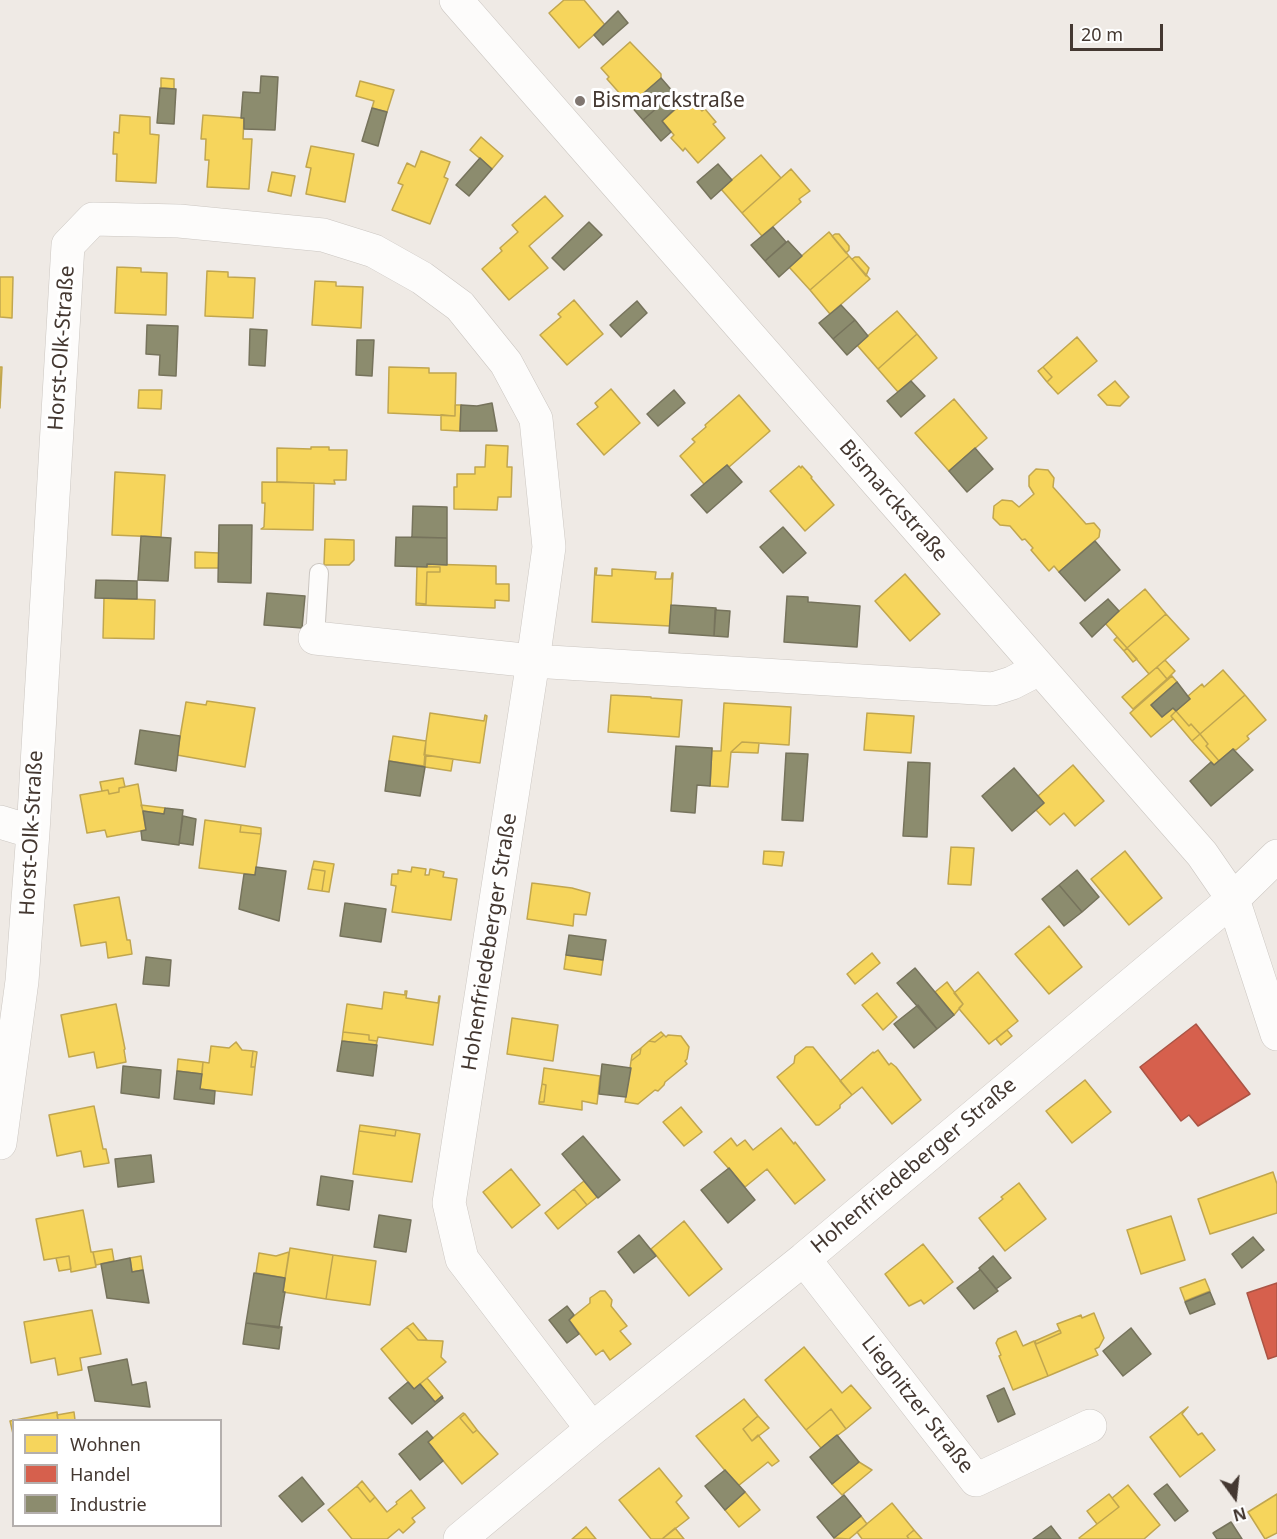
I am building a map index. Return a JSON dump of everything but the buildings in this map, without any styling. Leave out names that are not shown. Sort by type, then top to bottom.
[{"type":"street","name":"Bismarckstraße","points":[[456,0],[1038,669],[1202,854],[1233,899],[1277,1034]]},
{"type":"street","name":"Horst-Olk-Straße","points":[[0,1143],[22,981],[68,245],[93,219],[179,221],[323,235],[374,251],[422,278],[460,306],[506,363],[536,419],[549,547],[534,661]]},
{"type":"street","points":[[315,638],[534,661],[993,689],[1012,683],[1038,669]]},
{"type":"street","name":"Hohenfriedeberger Straße","points":[[534,661],[449,1203],[462,1259],[592,1429]]},
{"type":"street","points":[[0,822],[33,832]]},
{"type":"street","name":"Hohenfriedeberger Straße","points":[[460,1539],[592,1429],[804,1259],[1233,899],[1277,856]]},
{"type":"street","name":"Liegnitzer Straße","points":[[804,1259],[976,1480],[1090,1426]]},
{"type":"lane","points":[[315,638],[319,573]]},
{"type":"place","name":"Bismarckstraße","points":[[580,101]]}]
